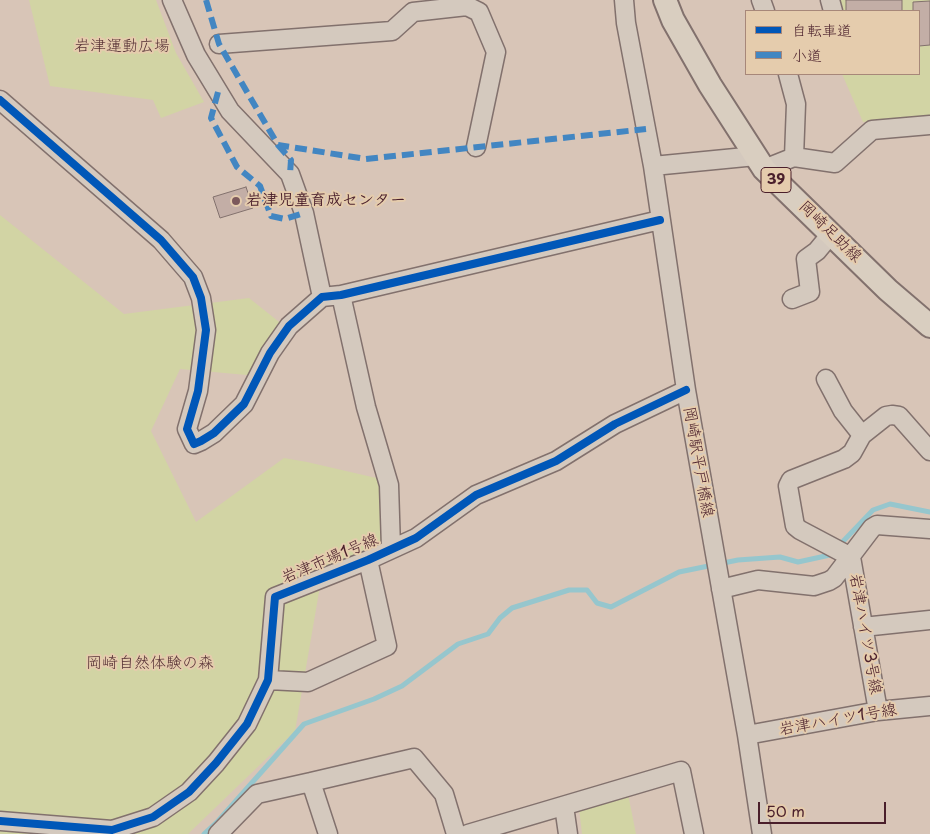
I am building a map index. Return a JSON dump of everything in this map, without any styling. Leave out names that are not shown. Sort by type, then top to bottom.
[{"type":"main road","name":"岡崎足助線","points":[[665,0],[673,20],[710,84],[760,162],[888,290],[930,326]]},
{"type":"street","points":[[172,0],[196,55],[230,111],[290,174],[304,213],[322,297]]},
{"type":"street","name":"岡崎駅平戸橋線","points":[[624,0],[626,23],[653,166],[686,390],[747,735],[762,834]]},
{"type":"street","points":[[219,44],[392,31],[413,12],[466,3],[479,12],[496,52],[476,148]]},
{"type":"street","points":[[788,75],[796,104],[794,157]]},
{"type":"street","points":[[0,100],[161,240],[193,277],[201,298],[206,330],[198,391],[187,429],[194,444],[214,432],[244,404],[270,353],[289,326],[322,297],[341,295],[660,220]]},
{"type":"street","points":[[653,166],[760,162],[794,157],[835,163],[872,130],[930,125]]},
{"type":"street","points":[[792,299],[810,292],[806,259],[817,251],[831,234]]},
{"type":"street","points":[[341,295],[366,407],[389,485],[391,548]]},
{"type":"street","points":[[826,379],[843,411],[862,435]]},
{"type":"street","name":"岩津市場1号線","points":[[0,821],[112,830],[153,817],[189,792],[216,763],[247,724],[268,680],[275,597],[368,560],[416,538],[476,495],[556,461],[615,424],[686,390]]},
{"type":"street","points":[[851,557],[795,526],[788,486],[791,480],[844,460],[852,453],[862,435],[886,416],[899,416],[930,451]]},
{"type":"street","points":[[721,589],[758,580],[814,586],[829,582],[851,557],[872,528],[878,525],[930,529]]},
{"type":"street","name":"岩津ハイツ3号線","points":[[851,557],[878,711]]},
{"type":"street","points":[[268,680],[308,682],[388,646],[368,560]]},
{"type":"street","points":[[863,627],[930,620]]},
{"type":"street","name":"岩津ハイツ1号線","points":[[747,735],[878,711],[930,706]]},
{"type":"street","points":[[218,834],[257,794],[414,758],[444,794],[456,834]]},
{"type":"street","points":[[468,834],[681,771],[694,834]]},
{"type":"street","points":[[311,782],[328,834]]},
{"type":"street","points":[[564,806],[568,834]]},
{"type":"green space","name":"岩津運動広場","points":[[29,0],[156,0],[176,53],[204,102],[161,118],[153,100],[50,86]]},
{"type":"green space","points":[[821,0],[930,0],[930,119],[863,122],[842,75],[920,75],[920,10],[823,10]]},
{"type":"green space","name":"岡崎自然体験の森","points":[[0,215],[124,314],[249,298],[288,329],[258,376],[180,369],[151,431],[196,522],[284,458],[385,480],[381,542],[323,569],[295,731],[188,834],[0,834]]},
{"type":"green space","points":[[628,794],[636,834],[582,834],[579,808]]},
{"type":"building","points":[[846,0],[902,0],[902,10],[846,10]]},
{"type":"building","points":[[930,1],[930,45],[920,46],[920,10],[913,10],[913,2]]},
{"type":"building","points":[[246,187],[253,208],[220,218],[213,197]]},
{"type":"waterway","points":[[204,834],[218,821],[304,724],[374,699],[402,686],[458,644],[488,634],[500,618],[512,608],[569,590],[587,590],[597,603],[611,607],[679,572],[738,560],[780,557],[798,562],[830,555],[873,510],[890,504],[930,512]]},
{"type":"marked path","points":[[206,0],[219,44],[278,145],[366,159],[646,129]]},
{"type":"marked path","points":[[218,92],[211,118],[237,167],[260,186],[271,216],[285,219],[304,213]]},
{"type":"marked path","points":[[278,145],[291,160],[290,174]]},
{"type":"cycle path","points":[[0,100],[161,240],[193,277],[201,298],[206,330],[198,391],[187,429],[194,444],[214,433],[244,404],[270,353],[289,326],[322,297],[341,295],[660,220]]},
{"type":"cycle path","points":[[0,821],[112,830],[153,817],[189,792],[216,763],[247,724],[268,680],[275,597],[368,560],[416,538],[476,495],[556,461],[615,424],[686,390]]},
{"type":"place","name":"岩津児童育成センター","points":[[236,201]]}]
